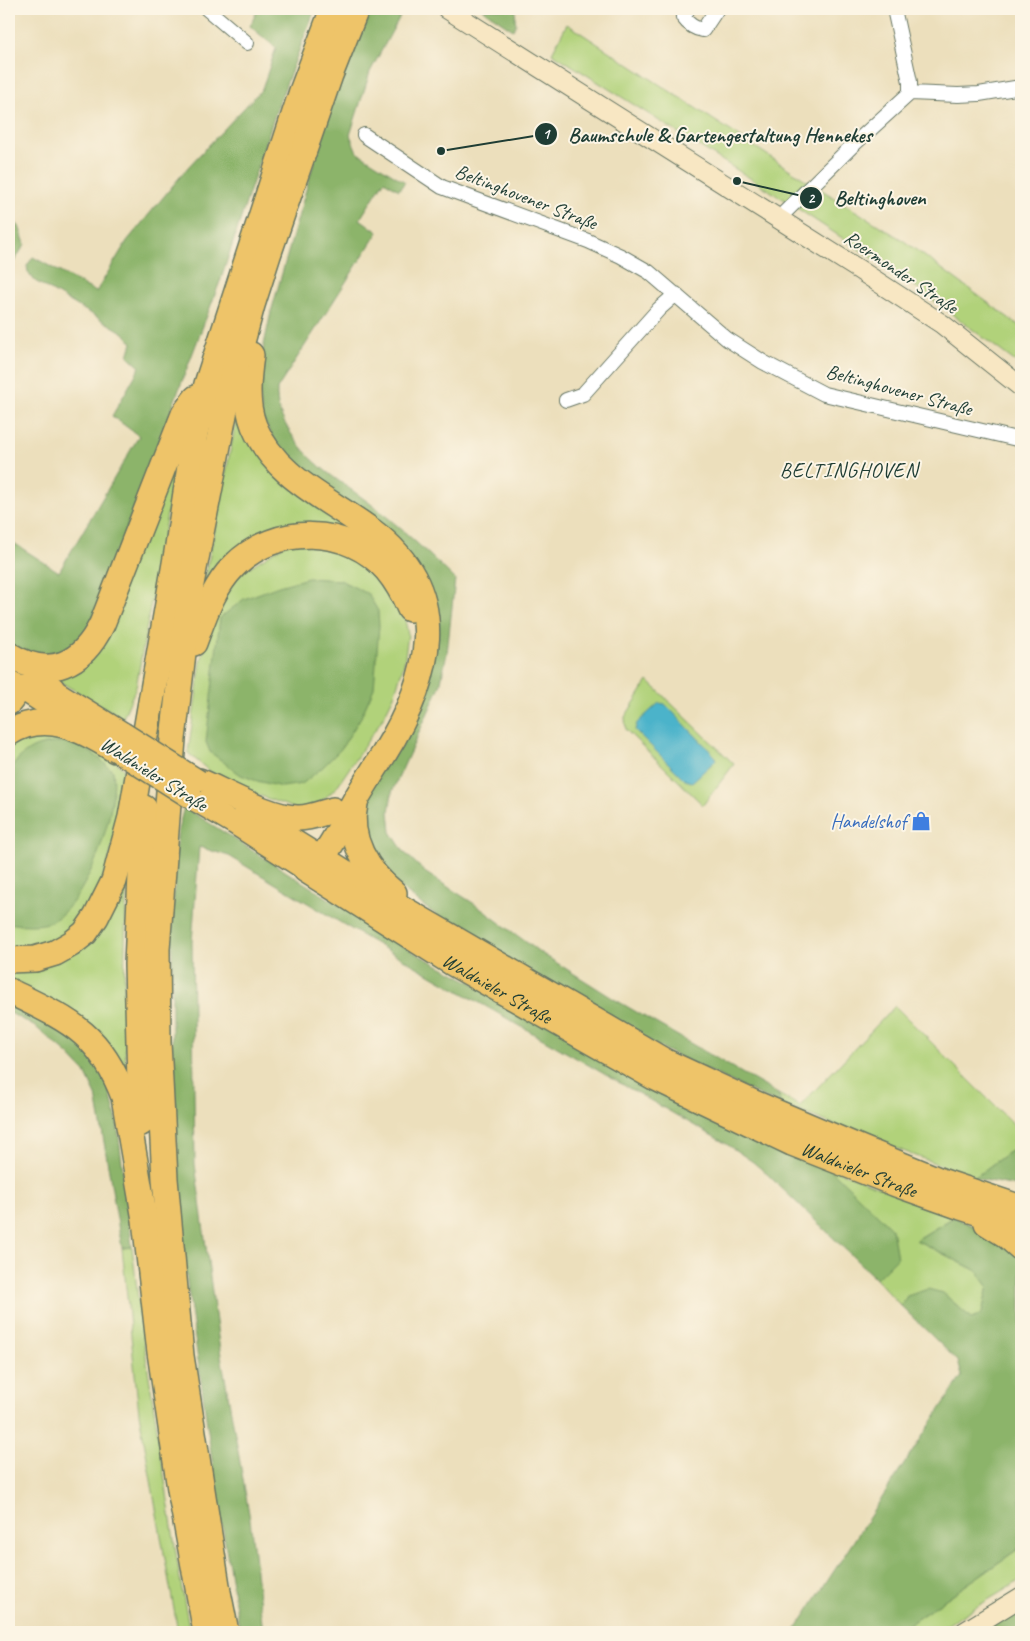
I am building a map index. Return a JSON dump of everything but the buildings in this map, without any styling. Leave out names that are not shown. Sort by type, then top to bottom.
[{"type":"highway","points":[[9,960],[35,959],[55,953],[71,944],[85,933],[106,900],[114,881],[131,817],[177,552],[195,434],[207,384],[301,94],[333,9]]},
{"type":"highway","points":[[226,1632],[211,1552],[181,1356],[165,1178],[158,1043],[157,949],[165,759],[191,584],[228,394],[252,305],[268,255],[327,84],[356,9]]},
{"type":"highway","points":[[268,255],[262,304],[248,375],[248,400],[254,424],[262,442],[289,474],[304,487],[373,532],[392,548],[407,566],[414,580],[423,601],[425,616],[426,654],[420,680],[412,702],[395,736],[356,799],[312,859]]},
{"type":"highway","points":[[9,655],[33,666],[51,667],[68,662],[83,653],[88,647],[102,624],[184,414],[207,384]]},
{"type":"highway","points":[[165,759],[194,643],[208,606],[222,580],[234,566],[259,547],[274,540],[288,537],[322,535],[363,549],[375,558],[397,583],[410,609],[414,626],[413,662],[395,711],[316,835],[312,859]]},
{"type":"highway","points":[[12,690],[52,690]]},
{"type":"highway","points":[[145,1220],[137,964],[150,701]]},
{"type":"highway","points":[[9,733],[32,723],[55,722],[114,742]]},
{"type":"highway","points":[[197,791],[282,816],[301,818],[333,810]]},
{"type":"highway","points":[[356,799],[353,813],[354,832],[368,865],[383,883],[436,928]]},
{"type":"highway","name":"Waldnieler Straße","points":[[312,859],[436,928],[666,1062],[754,1103],[860,1148],[1021,1226]]},
{"type":"highway","name":"Waldnieler Straße","points":[[312,859],[451,962],[654,1077],[792,1143],[962,1198],[1021,1208]]},
{"type":"highway","points":[[9,991],[56,1014],[80,1030],[96,1045],[108,1061],[124,1098],[145,1220],[160,1352],[181,1498],[206,1632]]},
{"type":"highway","points":[[962,1198],[1021,1201]]},
{"type":"highway","points":[[962,1198],[1021,1248]]},
{"type":"main road","name":"Roermonder Straße","points":[[447,9],[858,268],[942,324],[1021,387]]},
{"type":"main road","name":"Waldnieler Straße","points":[[9,663],[52,690],[114,742]]},
{"type":"main road","name":"Waldnieler Straße","points":[[12,690],[114,742],[165,759],[197,791],[312,859]]},
{"type":"main road","points":[[964,1632],[1021,1597]]},
{"type":"street","points":[[207,9],[247,44]]},
{"type":"street","points":[[688,9],[683,17],[698,30],[703,30],[717,9]]},
{"type":"street","points":[[894,9],[910,82],[910,93]]},
{"type":"street","points":[[778,219],[839,158],[910,93],[979,94],[1021,87]]},
{"type":"street","name":"Beltinghovener Straße","points":[[364,135],[442,187],[588,241],[621,256],[649,272],[727,339],[763,362],[824,394],[1021,440]]},
{"type":"street","points":[[566,400],[583,394],[659,309],[676,294]]},
{"type":"green space","points":[[258,9],[315,9],[277,108],[222,276],[88,629],[71,651],[46,660],[9,646],[9,540],[59,572],[139,436],[112,416],[140,367],[128,356],[132,343],[124,333],[35,281],[28,272],[27,266],[33,257],[96,292],[127,241],[189,166],[262,89],[276,48],[250,26]]},
{"type":"green space","points":[[364,9],[404,9],[370,72],[350,135],[357,152],[405,182],[399,190],[384,181],[360,219],[378,232],[277,389],[277,395],[278,407],[284,421],[299,445],[310,457],[320,467],[391,520],[455,579],[447,653],[440,686],[392,792],[389,812],[391,832],[404,852],[426,873],[473,903],[541,953],[614,999],[778,1094],[781,1105],[663,1049],[464,934],[425,907],[385,875],[367,850],[362,814],[434,621],[284,456],[262,418],[258,373],[271,312],[320,141]]},
{"type":"green space","points":[[482,9],[516,9],[516,24],[513,30]]},
{"type":"green space","points":[[567,24],[801,177],[904,241],[1021,327],[1021,366],[912,284],[783,199],[552,53]]},
{"type":"green space","points":[[9,217],[19,226],[25,244],[12,265],[9,263]]},
{"type":"green space","points":[[242,391],[254,434],[267,458],[286,479],[357,528],[379,546],[398,566],[412,590],[420,619],[421,643],[419,659],[411,682],[417,628],[409,596],[390,566],[378,554],[346,535],[317,528],[294,528],[263,536],[236,553],[220,568],[199,610]]},
{"type":"green space","points":[[187,420],[167,514],[136,687],[123,718],[46,674]]},
{"type":"green space","points":[[289,542],[324,544],[370,563],[403,610],[408,634],[404,664],[394,696],[383,718],[336,788],[322,801],[301,811],[221,781],[188,753],[201,661],[218,603],[239,574]]},
{"type":"green space","points":[[308,578],[340,580],[368,594],[378,611],[379,626],[374,688],[361,717],[341,749],[302,784],[282,787],[241,775],[210,752],[206,742],[220,618],[244,599]]},
{"type":"green space","points":[[648,681],[734,764],[703,805],[626,730],[625,717]]},
{"type":"green space","points":[[58,730],[111,756],[124,770],[118,827],[102,884],[91,906],[66,935],[58,940],[28,950],[9,949],[9,743],[24,734]]},
{"type":"green space","points":[[66,742],[92,753],[113,771],[111,809],[105,832],[87,879],[75,899],[61,915],[43,924],[9,923],[9,772],[20,757],[33,748],[40,745]]},
{"type":"green space","points":[[184,807],[413,952],[828,1167],[892,1229],[897,1258],[876,1279],[766,1173],[725,1143],[368,939],[229,856],[199,847],[192,942],[195,1164],[219,1344],[250,1519],[263,1632],[240,1632],[216,1488],[185,1267],[172,1046],[172,937],[176,847]]},
{"type":"green space","points":[[127,856],[124,989],[126,1085],[9,985],[9,966],[65,955]]},
{"type":"green space","points":[[9,999],[80,1040],[107,1080],[117,1121],[132,1247],[122,1248],[96,1095],[85,1072],[68,1054],[37,1028],[9,1012]]},
{"type":"green space","points":[[895,1006],[1021,1132],[1021,1143],[974,1178],[780,1104],[778,1094],[800,1106]]},
{"type":"green space","points":[[1021,1143],[1021,1187],[974,1178]]},
{"type":"green space","points":[[828,1167],[954,1217],[916,1240],[977,1271],[988,1286],[982,1314],[971,1318],[943,1293],[907,1296],[901,1306],[876,1279],[897,1258]]},
{"type":"green space","points":[[954,1217],[990,1234],[1021,1255],[1021,1547],[898,1632],[794,1632],[962,1376],[958,1361],[901,1306],[907,1296],[928,1289],[943,1293],[971,1318],[975,1318],[982,1313],[988,1286],[977,1271],[916,1240]]},
{"type":"green space","points":[[132,1247],[141,1324],[180,1579],[190,1632],[178,1632],[139,1413],[122,1248]]},
{"type":"green space","points":[[1021,1547],[1021,1580],[935,1632],[898,1632]]},
{"type":"green space","points":[[1021,1606],[1021,1632],[983,1632]]},
{"type":"water","points":[[659,703],[665,704],[714,755],[716,760],[692,782],[685,780],[635,730],[637,723]]},
{"type":"place","name":"Baumschule & Gartengestaltung Hennekes","points":[[441,151]]},
{"type":"place","name":"Beltinghoven","points":[[737,181]]},
{"type":"place","name":"Handelshof","points":[[921,821]]},
{"type":"district","name":"BELTINGHOVEN","points":[[849,470]]}]
